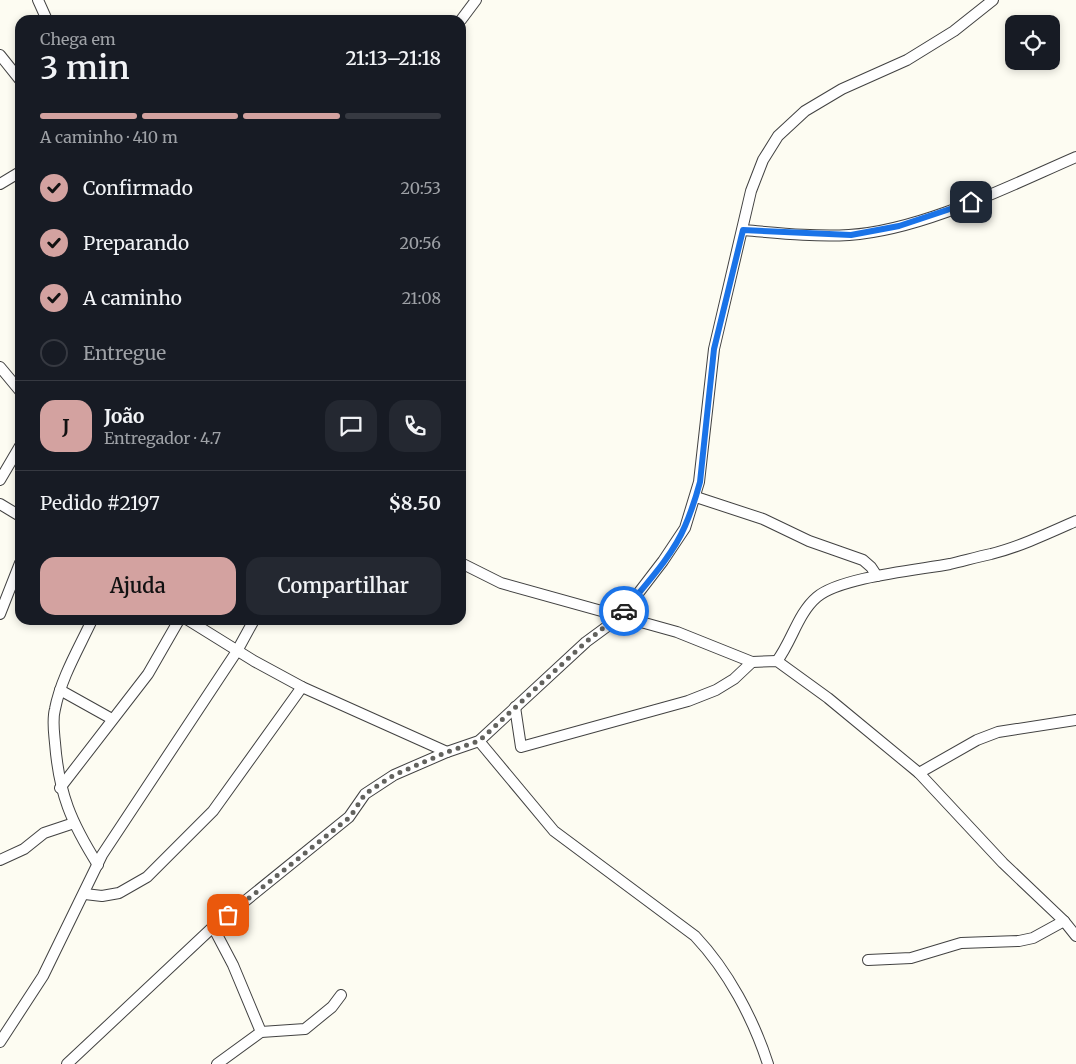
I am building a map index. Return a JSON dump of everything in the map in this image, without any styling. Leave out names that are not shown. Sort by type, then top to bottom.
[{"type":"street","points":[[38,0],[45,15]]},
{"type":"street","points":[[465,15],[476,0]]},
{"type":"street","points":[[67,1064],[213,927],[350,817],[365,794],[394,775],[447,752],[479,741],[586,642],[620,617],[663,561],[685,528],[696,497],[700,482],[714,349],[751,191],[763,160],[778,136],[805,111],[842,89],[907,60],[954,31],[993,0]]},
{"type":"street","points":[[0,55],[15,74]]},
{"type":"street","points":[[743,230],[851,235],[899,226],[954,210],[1076,157]]},
{"type":"street","points":[[0,184],[15,175]]},
{"type":"street","points":[[0,367],[15,386]]},
{"type":"street","points":[[0,480],[15,454]]},
{"type":"street","points":[[696,497],[763,519],[809,541],[863,560],[871,566],[878,576]]},
{"type":"street","points":[[0,504],[15,513]]},
{"type":"street","points":[[777,661],[785,651],[804,614],[820,595],[840,586],[878,576],[950,564],[994,553],[1076,521]]},
{"type":"street","points":[[466,566],[501,583],[677,632],[752,662],[777,661],[828,698],[919,773],[1003,863],[1076,936]]},
{"type":"street","points":[[0,614],[4,586],[15,570]]},
{"type":"street","points":[[90,625],[60,690],[54,710],[54,729],[60,788],[74,823],[98,865]]},
{"type":"street","points":[[60,788],[148,674],[176,625]]},
{"type":"street","points":[[196,625],[302,687],[447,752]]},
{"type":"street","points":[[1,1039],[43,976],[98,865],[238,651],[251,625]]},
{"type":"street","points":[[516,707],[521,747],[688,701],[716,690],[734,679],[752,662]]},
{"type":"street","points":[[85,894],[102,896],[119,893],[147,877],[213,811],[302,687]]},
{"type":"street","points":[[60,690],[112,719]]},
{"type":"street","points":[[919,773],[976,740],[998,732],[1076,720]]},
{"type":"street","points":[[479,741],[554,831],[695,936],[710,952],[736,993],[762,1045],[768,1064]]},
{"type":"street","points":[[0,860],[24,849],[44,833],[74,823]]},
{"type":"street","points":[[868,960],[911,958],[961,943],[1019,941],[1033,938],[1064,922]]},
{"type":"street","points":[[213,927],[233,965],[261,1032]]},
{"type":"street","points":[[217,1064],[261,1032],[305,1029],[332,1007],[341,995]]},
{"type":"way so far","points":[[228,915],[350,817],[365,794],[394,775],[447,752],[479,741],[502,722],[586,642],[620,617],[624,611]]},
{"type":"route","points":[[624,611],[663,561],[685,528],[696,497],[700,482],[714,349],[743,230],[813,235],[851,235],[899,226],[954,210],[971,202]]}]
